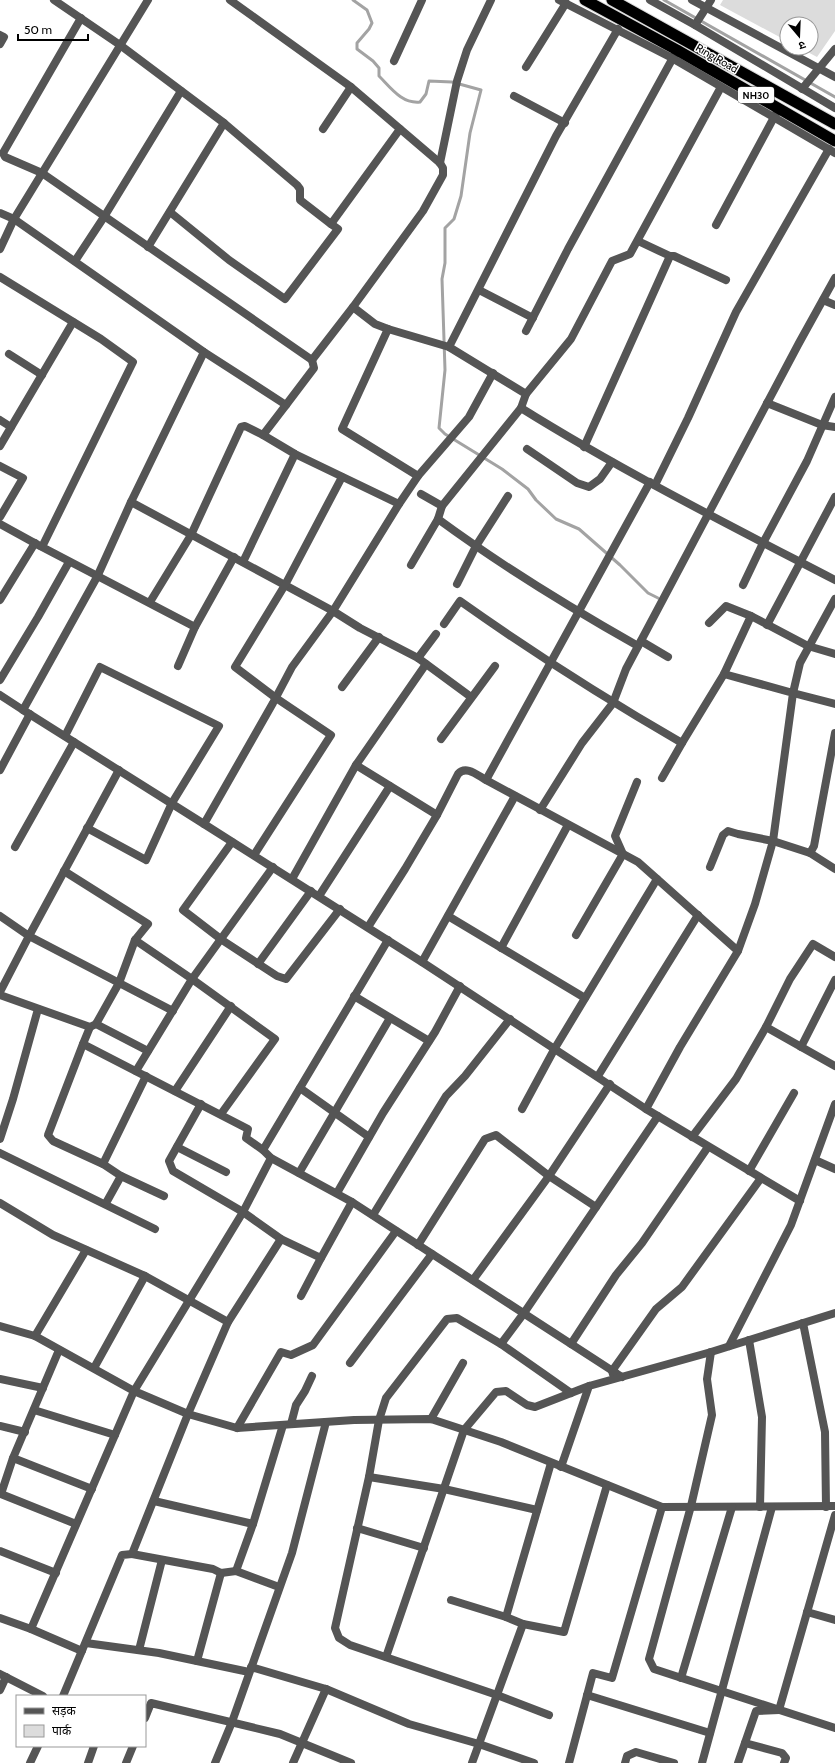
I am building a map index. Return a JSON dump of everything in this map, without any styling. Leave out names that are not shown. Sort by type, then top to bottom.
[{"type":"highway","name":"Ring Road","points":[[585,0],[833,148]]},
{"type":"highway","name":"Ring Road","points":[[612,0],[835,124]]},
{"type":"street","points":[[54,0],[120,45],[224,123],[300,188],[298,197],[300,200],[338,229],[286,299],[229,260],[170,212]]},
{"type":"street","points":[[0,249],[14,219],[148,0]]},
{"type":"street","points":[[230,0],[351,87],[440,163],[443,168],[442,175],[423,211],[353,307],[312,360]]},
{"type":"street","points":[[394,61],[422,0]]},
{"type":"street","points":[[440,163],[456,84],[467,50],[491,0]]},
{"type":"street","points":[[650,0],[699,17],[820,68],[835,77]]},
{"type":"street","points":[[692,0],[699,17],[835,108]]},
{"type":"street","points":[[699,17],[711,0]]},
{"type":"street","points":[[526,67],[562,2],[674,54],[721,87],[776,113],[716,225]]},
{"type":"street","points":[[80,18],[3,153],[5,157],[42,173],[312,360],[314,368],[263,435]]},
{"type":"street","points":[[449,347],[556,136],[565,123],[618,29]]},
{"type":"street","points":[[0,35],[4,37],[0,44]]},
{"type":"street","points":[[804,87],[835,49]]},
{"type":"street","points":[[526,331],[568,249],[674,54]]},
{"type":"street","points":[[323,129],[351,87]]},
{"type":"street","points":[[412,565],[438,518],[442,506],[521,408],[526,394],[571,339],[612,261],[630,254],[721,87]]},
{"type":"street","points":[[75,262],[181,90]]},
{"type":"street","points":[[514,96],[565,123]]},
{"type":"street","points":[[148,247],[224,123]]},
{"type":"street","points":[[331,224],[400,129]]},
{"type":"street","points":[[486,780],[578,612],[653,484],[688,418],[736,312],[833,148]]},
{"type":"street","points":[[0,213],[14,219],[204,352],[286,405]]},
{"type":"street","points":[[638,240],[670,256],[674,256],[726,280]]},
{"type":"street","points":[[584,447],[670,256]]},
{"type":"street","points":[[0,277],[74,322],[132,362],[39,545],[0,600]]},
{"type":"street","points":[[540,810],[582,743],[613,703],[626,669],[835,278]]},
{"type":"street","points":[[479,290],[533,318]]},
{"type":"street","points":[[822,300],[835,306]]},
{"type":"street","points":[[353,307],[375,324],[449,347],[526,394]]},
{"type":"street","points":[[0,446],[74,322]]},
{"type":"street","points":[[388,329],[342,429],[418,476]]},
{"type":"street","points":[[0,770],[27,712],[97,577],[131,502],[204,352]]},
{"type":"street","points":[[9,354],[42,375]]},
{"type":"street","points":[[204,824],[276,698],[292,667],[333,611],[418,476],[469,417],[492,373]]},
{"type":"street","points":[[743,585],[763,543],[807,461],[835,397]]},
{"type":"street","points":[[767,403],[822,425],[835,427]]},
{"type":"street","points":[[521,408],[584,447],[835,580]]},
{"type":"street","points":[[0,420],[11,427]]},
{"type":"street","points":[[150,602],[191,534],[241,427],[245,426],[295,454],[399,504]]},
{"type":"street","points":[[527,449],[577,483],[589,486],[600,479],[612,462]]},
{"type":"street","points":[[243,562],[295,454]]},
{"type":"street","points":[[0,466],[23,478],[0,517]]},
{"type":"street","points":[[254,855],[331,735],[276,698],[235,667],[285,585],[342,477]]},
{"type":"street","points":[[421,494],[442,506]]},
{"type":"street","points":[[457,584],[476,546],[508,496]]},
{"type":"street","points":[[767,625],[802,562],[835,497]]},
{"type":"street","points":[[131,502],[418,658],[471,697]]},
{"type":"street","points":[[438,518],[476,546],[578,612],[640,644],[668,656]]},
{"type":"street","points":[[0,524],[97,577],[150,602],[195,627]]},
{"type":"street","points":[[178,666],[195,627],[234,557]]},
{"type":"street","points":[[0,680],[69,562]]},
{"type":"street","points":[[646,1109],[680,1047],[738,951],[755,904],[773,841],[793,693],[800,663],[835,599]]},
{"type":"street","points":[[444,624],[460,601],[550,663],[613,703],[682,743]]},
{"type":"street","points":[[709,623],[726,606],[751,616],[808,646],[835,654]]},
{"type":"street","points":[[662,778],[724,674],[751,616]]},
{"type":"street","points":[[418,658],[436,634]]},
{"type":"street","points":[[342,687],[379,637]]},
{"type":"street","points":[[292,879],[356,765],[426,664]]},
{"type":"street","points":[[441,739],[494,666]]},
{"type":"street","points":[[65,736],[100,668],[219,726],[172,803],[146,860],[87,828]]},
{"type":"street","points":[[724,674],[835,704]]},
{"type":"street","points":[[0,695],[340,909],[598,1076],[646,1109],[800,1201]]},
{"type":"street","points":[[810,853],[814,846],[835,733]]},
{"type":"street","points":[[15,847],[74,742]]},
{"type":"street","points":[[356,765],[437,815]]},
{"type":"street","points":[[118,770],[29,936],[0,994],[38,1009],[93,1026],[148,1051]]},
{"type":"street","points":[[368,927],[437,815],[458,774],[461,770],[468,770],[638,862],[738,951]]},
{"type":"street","points":[[623,854],[615,836],[637,782]]},
{"type":"street","points":[[318,896],[390,786]]},
{"type":"street","points":[[422,962],[515,796]]},
{"type":"street","points":[[501,948],[568,825]]},
{"type":"street","points":[[710,867],[723,835],[728,831],[773,841],[810,853],[835,869]]},
{"type":"street","points":[[232,842],[183,910],[221,939],[277,976],[286,979],[340,909]]},
{"type":"street","points":[[576,935],[623,854]]},
{"type":"street","points":[[136,1071],[192,979],[273,867]]},
{"type":"street","points":[[64,871],[148,924],[135,940],[119,983],[83,1044],[48,1135],[53,1141],[103,1164],[121,1176],[164,1196]]},
{"type":"street","points":[[522,1109],[555,1048],[658,879]]},
{"type":"street","points":[[258,964],[311,891]]},
{"type":"street","points":[[598,1076],[698,915]]},
{"type":"street","points":[[0,916],[29,936],[172,1011]]},
{"type":"street","points":[[448,916],[585,998]]},
{"type":"street","points":[[135,940],[275,1039],[221,1114]]},
{"type":"street","points":[[263,1150],[388,940]]},
{"type":"street","points":[[692,1137],[736,1079],[766,1027],[790,978],[813,944],[835,957]]},
{"type":"street","points":[[802,1047],[835,980]]},
{"type":"street","points":[[336,1194],[369,1137],[429,1041],[460,986]]},
{"type":"street","points":[[354,996],[429,1041]]},
{"type":"street","points":[[175,1091],[230,1006]]},
{"type":"street","points":[[0,1139],[13,1099],[38,1009]]},
{"type":"street","points":[[300,1173],[390,1018]]},
{"type":"street","points":[[373,1216],[446,1096],[466,1076],[510,1019]]},
{"type":"street","points":[[766,1027],[835,1066]]},
{"type":"street","points":[[83,1044],[248,1128],[246,1138],[263,1150],[271,1158],[352,1202],[622,1377]]},
{"type":"street","points":[[103,1164],[146,1076]]},
{"type":"street","points":[[473,1280],[549,1176],[610,1084]]},
{"type":"street","points":[[300,1088],[369,1137]]},
{"type":"street","points":[[749,1171],[794,1092]]},
{"type":"street","points":[[201,1104],[170,1161],[173,1171],[243,1212],[281,1239],[320,1258]]},
{"type":"street","points":[[729,1346],[791,1225],[835,1104]]},
{"type":"street","points":[[501,1344],[524,1314],[658,1116]]},
{"type":"street","points":[[418,1245],[486,1139],[496,1135],[549,1176],[596,1207]]},
{"type":"street","points":[[177,1147],[226,1172]]},
{"type":"street","points":[[571,1344],[616,1275],[642,1243],[708,1147]]},
{"type":"street","points":[[0,1153],[155,1228]]},
{"type":"street","points":[[32,1629],[134,1391],[243,1212],[271,1158]]},
{"type":"street","points":[[814,1160],[835,1168]]},
{"type":"street","points":[[106,1203],[121,1176]]},
{"type":"street","points":[[612,1371],[656,1309],[682,1287],[761,1178]]},
{"type":"street","points":[[300,1296],[352,1202]]},
{"type":"street","points":[[0,1203],[53,1235],[146,1276],[228,1322]]},
{"type":"street","points":[[236,1428],[281,1352],[291,1355],[313,1345],[396,1231]]},
{"type":"street","points":[[132,1554],[188,1414],[228,1322],[281,1239]]},
{"type":"street","points":[[35,1336],[86,1250]]},
{"type":"street","points":[[350,1363],[432,1254]]},
{"type":"street","points":[[94,1368],[146,1276]]},
{"type":"street","points":[[386,1657],[464,1430],[496,1392],[506,1391],[535,1407],[589,1386],[711,1352],[835,1313]]},
{"type":"street","points":[[549,1715],[497,1695],[350,1645],[339,1638],[335,1628],[369,1477],[378,1420],[386,1398],[447,1319],[457,1318],[501,1344],[571,1393]]},
{"type":"street","points":[[0,1326],[35,1336],[134,1391],[188,1414],[236,1428],[326,1422],[431,1419],[501,1442],[662,1507],[831,1506],[825,1432],[803,1323]]},
{"type":"street","points":[[749,1340],[762,1418],[760,1507]]},
{"type":"street","points":[[59,1350],[13,1458],[1,1494],[76,1524]]},
{"type":"street","points":[[711,1352],[707,1379],[712,1415],[691,1506],[649,1659],[654,1669],[835,1728]]},
{"type":"street","points":[[431,1419],[463,1363]]},
{"type":"street","points":[[609,1380],[615,1372],[612,1371]]},
{"type":"street","points":[[236,1571],[287,1424],[312,1376]]},
{"type":"street","points":[[0,1379],[43,1388]]},
{"type":"street","points":[[562,1467],[589,1386]]},
{"type":"street","points":[[34,1410],[115,1435]]},
{"type":"street","points":[[215,1763],[232,1722],[292,1553],[326,1422]]},
{"type":"street","points":[[0,1426],[25,1432]]},
{"type":"street","points":[[13,1458],[92,1489]]},
{"type":"street","points":[[506,1618],[551,1463]]},
{"type":"street","points":[[369,1477],[444,1489],[537,1510]]},
{"type":"street","points":[[451,1600],[523,1624],[564,1632],[607,1485]]},
{"type":"street","points":[[154,1500],[253,1524]]},
{"type":"street","points":[[568,1763],[593,1673],[612,1678],[662,1507]]},
{"type":"street","points":[[681,1678],[732,1507]]},
{"type":"street","points":[[702,1763],[772,1507]]},
{"type":"street","points":[[779,1710],[835,1515]]},
{"type":"street","points":[[357,1528],[424,1548]]},
{"type":"street","points":[[0,1551],[56,1573]]},
{"type":"street","points":[[63,1695],[122,1555],[132,1554],[213,1569],[221,1573],[236,1571],[280,1587]]},
{"type":"street","points":[[139,1650],[162,1560]]},
{"type":"street","points":[[197,1661],[221,1573]]},
{"type":"street","points":[[807,1612],[835,1620]]},
{"type":"street","points":[[0,1618],[32,1629],[82,1651]]},
{"type":"street","points":[[472,1763],[523,1624]]},
{"type":"street","points":[[86,1643],[139,1650],[250,1670],[326,1689],[409,1724],[479,1744],[534,1763]]},
{"type":"street","points":[[0,1690],[3,1676],[41,1695]]},
{"type":"street","points":[[293,1763],[326,1689]]},
{"type":"street","points":[[587,1695],[710,1733]]},
{"type":"street","points":[[146,1716],[152,1703],[280,1734],[351,1763]]},
{"type":"street","points":[[738,1763],[756,1711],[779,1710]]},
{"type":"street","points":[[745,1743],[782,1752],[786,1758],[784,1763]]},
{"type":"street","points":[[30,1763],[38,1747]]},
{"type":"street","points":[[88,1763],[94,1747]]},
{"type":"street","points":[[126,1763],[133,1747]]},
{"type":"street","points":[[625,1763],[626,1756],[636,1752],[659,1761],[674,1763]]},
{"type":"green space","points":[[723,0],[835,0],[835,31],[819,54],[819,16],[779,16],[779,37],[720,5]]},
{"type":"waterway","points":[[353,0],[367,10],[372,23],[357,43],[357,49],[373,61],[379,68],[379,76],[402,98],[414,102],[420,102],[426,94],[429,81],[452,82],[481,90],[470,133],[461,196],[454,219],[445,228],[445,263],[442,279],[445,370],[439,428],[445,434],[502,469],[528,489],[536,500],[556,519],[579,529],[620,565],[648,593],[658,598]]},
{"type":"waterway","points":[[664,0],[835,97]]}]
